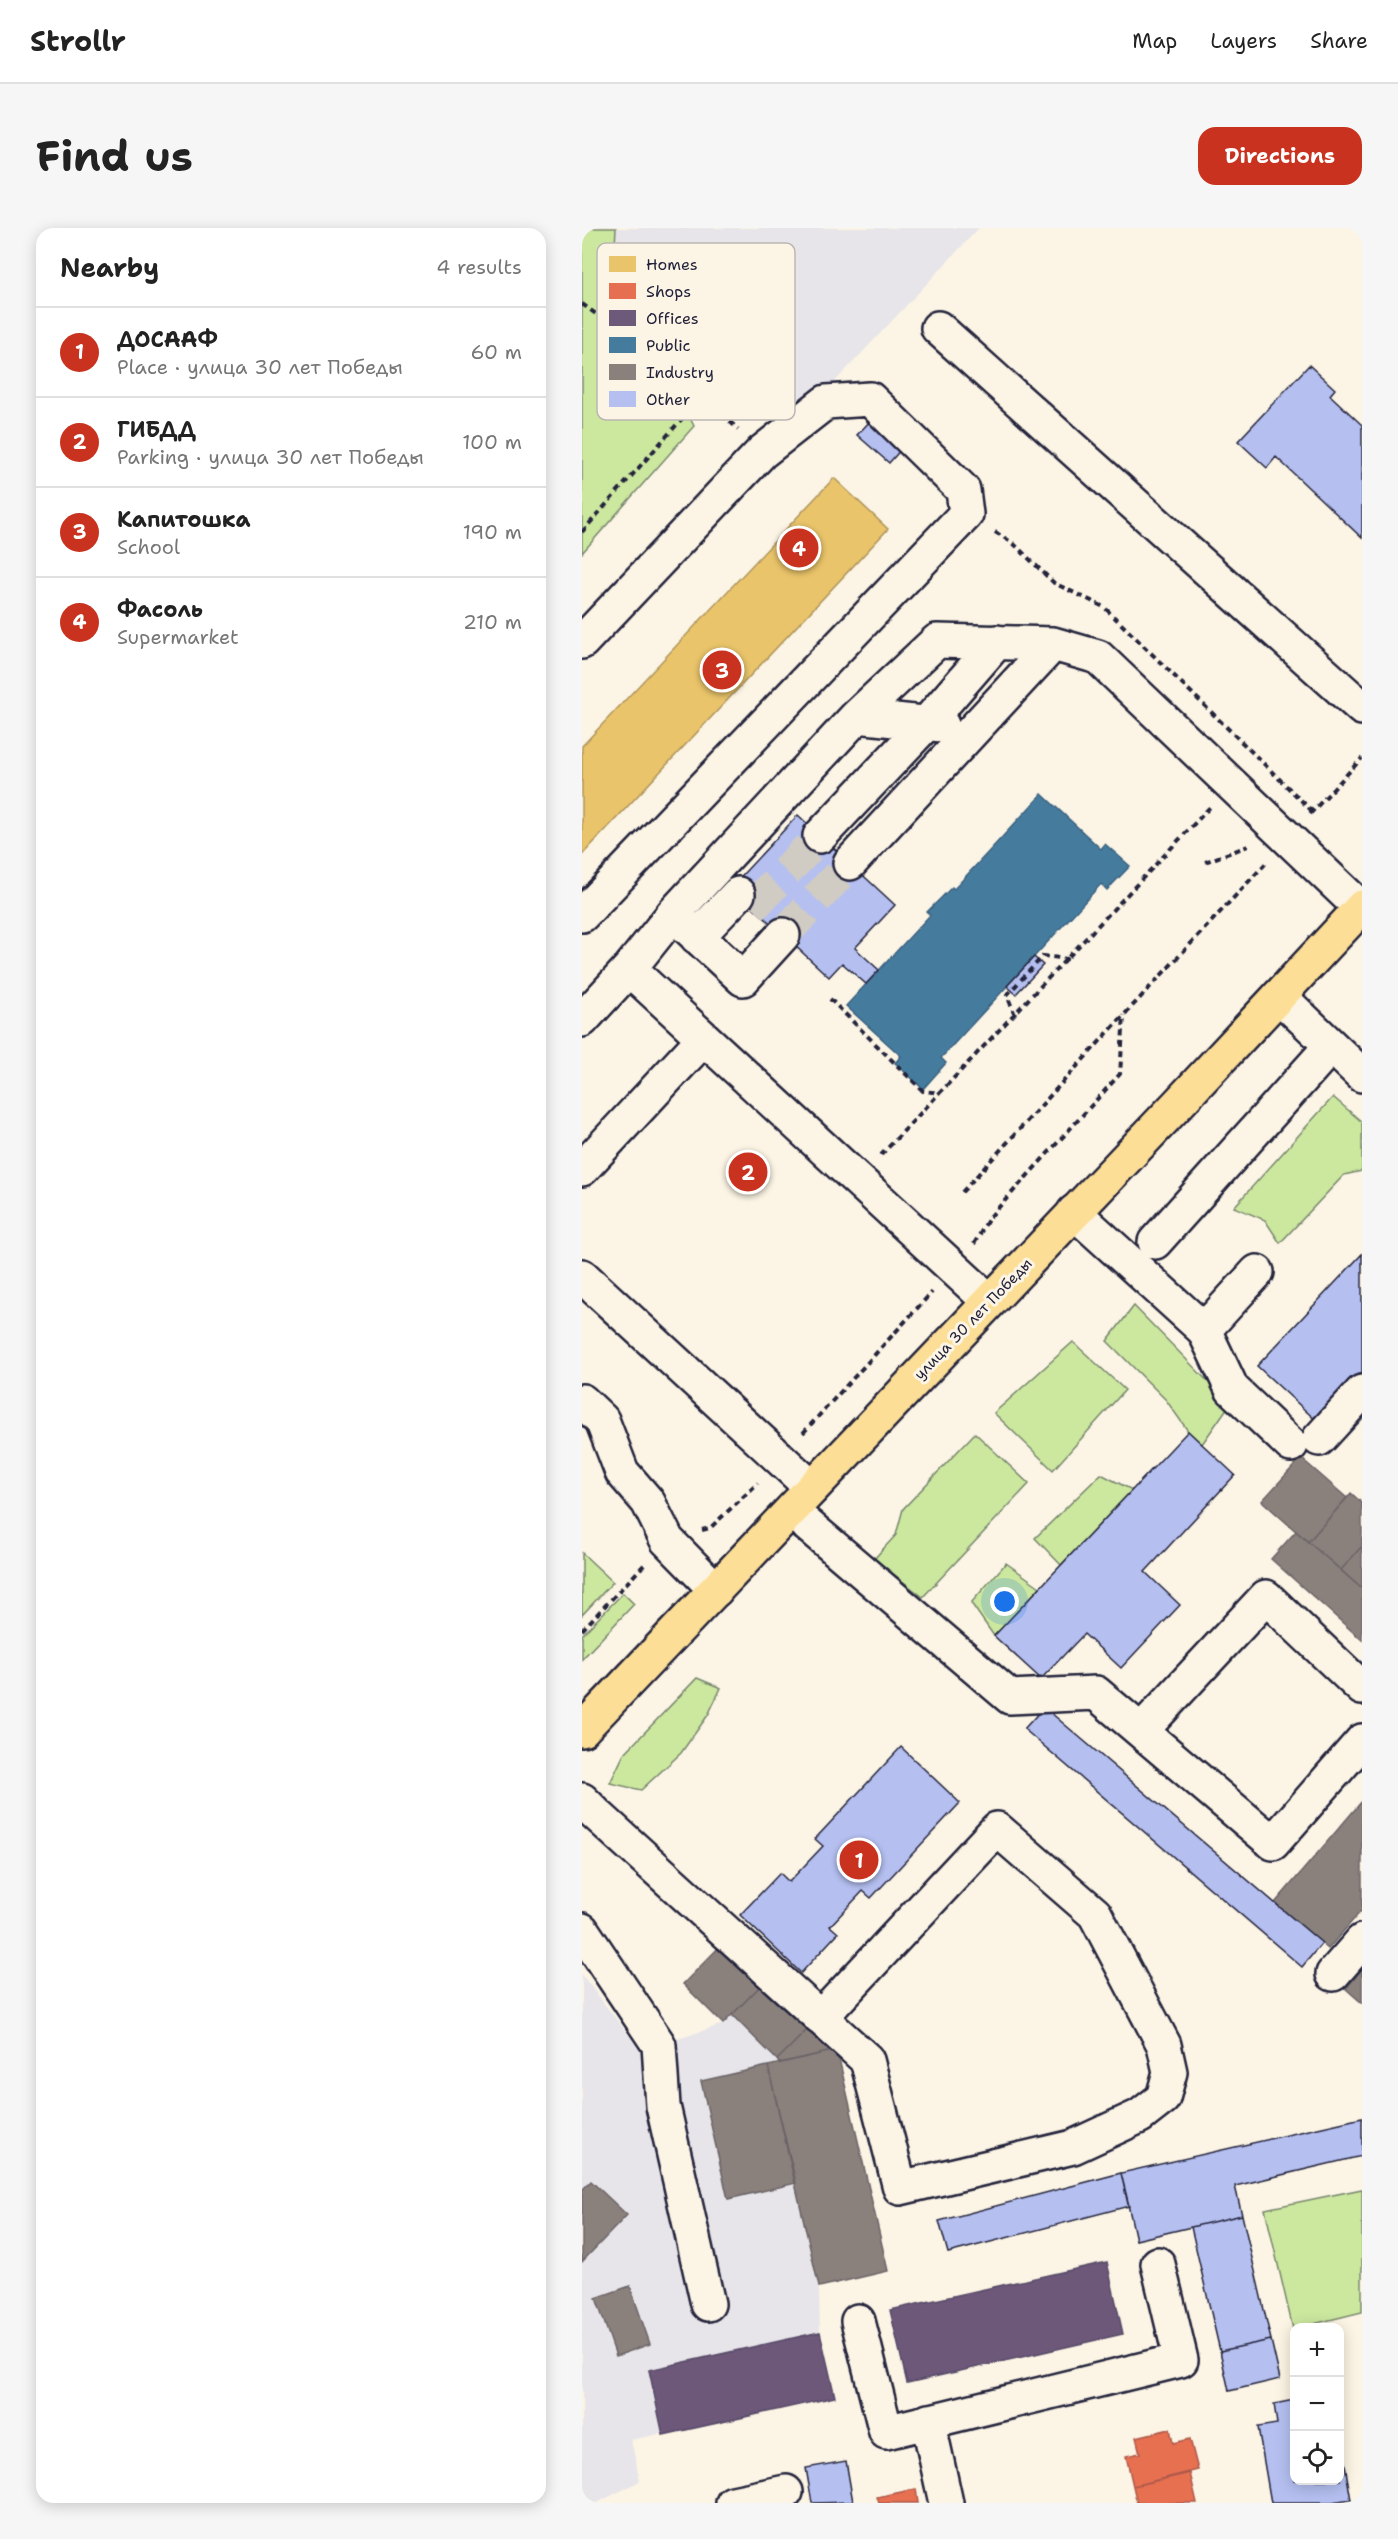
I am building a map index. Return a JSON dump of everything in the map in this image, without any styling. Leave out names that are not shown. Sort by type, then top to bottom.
[{"type":"main road","name":"улица 30 лет Победы","points":[[582,1730],[1362,907]]},
{"type":"lane","points":[[938,328],[1362,708]]},
{"type":"lane","points":[[582,642],[762,452],[826,402],[870,399],[963,490],[966,514],[582,915]]},
{"type":"lane","points":[[582,1020],[629,969],[673,914],[857,716],[937,640],[1053,644],[1098,657],[1362,907]]},
{"type":"lane","points":[[997,642],[937,725],[827,843],[937,725],[1053,644]]},
{"type":"lane","points":[[857,716],[937,725]]},
{"type":"lane","points":[[673,914],[743,979],[760,914],[712,950]]},
{"type":"lane","points":[[629,969],[989,1301]]},
{"type":"lane","points":[[1279,996],[1362,1075]]},
{"type":"lane","points":[[582,1169],[704,1038]]},
{"type":"lane","points":[[1155,1242],[1331,1046]]},
{"type":"lane","points":[[1074,1212],[1204,1330],[1232,1389],[1305,1442],[1362,1392]]},
{"type":"lane","points":[[1204,1330],[1257,1272]]},
{"type":"lane","points":[[582,1276],[780,1458],[801,1499],[1010,1697],[1096,1693],[1273,1843],[1362,1741]]},
{"type":"lane","points":[[582,1401],[602,1420],[622,1472]]},
{"type":"lane","points":[[582,1436],[622,1472],[648,1502],[667,1540],[716,1590]]},
{"type":"lane","points":[[1142,1730],[1266,1597],[1362,1688]]},
{"type":"lane","points":[[586,1816],[867,2060],[900,2188],[1073,2147],[1140,2116],[1163,2098],[1170,2072],[1164,2045],[1095,1914],[997,1829],[820,2018]]},
{"type":"lane","points":[[582,1930],[659,2045],[663,2106],[708,2304]]},
{"type":"lane","points":[[1333,1974],[1362,1941]]},
{"type":"lane","points":[[858,2321],[886,2432],[1181,2360],[1158,2264]]},
{"type":"lane","points":[[928,2421],[946,2503]]},
{"type":"lane","points":[[733,2503],[786,2492]]},
{"type":"path","points":[[582,304],[597,315]]},
{"type":"path","points":[[582,532],[681,420]]},
{"type":"path","points":[[728,420],[762,452]]},
{"type":"path","points":[[963,1192],[1362,758]]},
{"type":"path","points":[[857,1179],[942,1093],[1217,800]]},
{"type":"path","points":[[1205,862],[1249,846]]},
{"type":"path","points":[[1015,1015],[1007,995],[1025,975],[1043,956],[1068,958]]},
{"type":"path","points":[[1020,971],[1025,975]]},
{"type":"path","points":[[830,999],[923,1091],[942,1093]]},
{"type":"path","points":[[582,1630],[667,1540],[710,1528],[751,1491],[954,1269],[980,1238],[989,1218],[1120,1074],[1124,1015]]},
{"type":"shaded area","points":[[602,228],[979,228],[801,418],[795,412],[795,243],[618,243]]},
{"type":"shaded area","points":[[582,1975],[641,2051],[723,2024],[732,2015],[779,2063],[768,2066],[819,2287],[820,2332],[835,2397],[631,2440],[640,2481],[597,2503],[582,2503]]},
{"type":"green space","points":[[582,228],[616,228],[615,243],[597,243],[597,420],[691,420],[694,426],[582,553]]},
{"type":"green space","points":[[1333,1097],[1362,1122],[1362,1171],[1344,1175],[1280,1243],[1265,1220],[1234,1207]]},
{"type":"green space","points":[[1134,1306],[1230,1404],[1202,1444],[1188,1431],[1166,1400],[1107,1341]]},
{"type":"green space","points":[[1073,1342],[1125,1390],[1053,1470],[994,1413]]},
{"type":"green space","points":[[975,1433],[1029,1484],[923,1597],[874,1559],[896,1535],[903,1509]]},
{"type":"green space","points":[[1101,1474],[1132,1490],[1061,1565],[1035,1538]]},
{"type":"green space","points":[[582,1553],[613,1582],[582,1615]]},
{"type":"green space","points":[[1006,1563],[1040,1587],[994,1636],[971,1603]]},
{"type":"green space","points":[[623,1593],[634,1604],[582,1659],[582,1635]]},
{"type":"green space","points":[[697,1678],[721,1688],[708,1715],[681,1753],[641,1790],[610,1783],[624,1754]]},
{"type":"green space","points":[[1362,2189],[1362,2312],[1317,2323],[1292,2323],[1265,2209]]},
{"type":"building: Homes","points":[[834,478],[888,529],[582,855],[582,746]]},
{"type":"building: Shops","points":[[1170,2429],[1173,2443],[1190,2439],[1198,2470],[1133,2486],[1126,2456],[1140,2453],[1136,2437]]},
{"type":"building: Shops","points":[[1190,2473],[1197,2503],[1137,2503],[1133,2486]]},
{"type":"building: Shops","points":[[916,2489],[918,2503],[879,2503],[877,2497]]},
{"type":"building: Offices","points":[[1107,2262],[1123,2334],[907,2383],[890,2310]]},
{"type":"building: Offices","points":[[820,2332],[835,2397],[663,2435],[649,2370]]},
{"type":"building: Public","points":[[1042,794],[1101,849],[1105,844],[1130,866],[1107,890],[1101,884],[941,1058],[946,1063],[923,1089],[895,1063],[901,1056],[846,1006],[930,915],[927,912],[952,887],[954,889]]},
{"type":"building: Industry","points":[[1301,1458],[1347,1498],[1308,1542],[1262,1501]]},
{"type":"building: Industry","points":[[1351,1493],[1362,1503],[1362,1546],[1341,1570],[1308,1542]]},
{"type":"building: Industry","points":[[1296,1531],[1362,1589],[1362,1640],[1271,1559]]},
{"type":"building: Industry","points":[[1362,1546],[1362,1589],[1341,1570]]},
{"type":"building: Industry","points":[[1362,1801],[1362,1910],[1328,1949],[1275,1903]]},
{"type":"building: Industry","points":[[727,1939],[767,1979],[723,2024],[683,1984]]},
{"type":"building: Industry","points":[[1362,1969],[1362,2003],[1346,1989]]},
{"type":"building: Industry","points":[[767,1979],[813,2024],[777,2060],[732,2015]]},
{"type":"building: Industry","points":[[813,2024],[837,2050],[779,2063],[777,2060]]},
{"type":"building: Industry","points":[[837,2050],[888,2271],[819,2287],[768,2066]]},
{"type":"building: Industry","points":[[768,2066],[796,2183],[728,2199],[701,2081]]},
{"type":"building: Industry","points":[[591,2181],[627,2215],[582,2262],[582,2190]]},
{"type":"building: Industry","points":[[630,2286],[650,2344],[616,2356],[596,2298]]},
{"type":"building: Other","points":[[1309,365],[1335,389],[1330,395],[1362,425],[1362,538],[1276,457],[1267,468],[1238,441]]},
{"type":"building: Other","points":[[873,418],[904,446],[889,463],[857,435]]},
{"type":"building: Other","points":[[798,815],[895,905],[855,948],[879,970],[866,984],[842,963],[829,977],[731,887]]},
{"type":"building: Other","points":[[1034,957],[1043,965],[1016,994],[1007,986]]},
{"type":"building: Other","points":[[1362,1254],[1362,1380],[1320,1424],[1257,1366]]},
{"type":"building: Other","points":[[1188,1431],[1235,1475],[1145,1572],[1180,1605],[1121,1668],[1084,1634],[1041,1679],[994,1636]]},
{"type":"building: Other","points":[[1044,1707],[1322,1943],[1302,1967],[1024,1729]]},
{"type":"building: Other","points":[[901,1747],[960,1803],[871,1898],[863,1891],[830,1926],[838,1933],[801,1973],[740,1915],[780,1873],[789,1882],[823,1846],[815,1839]]},
{"type":"building: Other","points":[[1362,2118],[1362,2156],[1235,2186],[1242,2215],[1136,2240],[1121,2173]]},
{"type":"building: Other","points":[[1121,2173],[1129,2206],[948,2253],[939,2221]]},
{"type":"building: Other","points":[[1242,2215],[1271,2340],[1220,2351],[1191,2227]]},
{"type":"building: Other","points":[[1271,2340],[1280,2379],[1229,2391],[1220,2351]]},
{"type":"building: Other","points":[[1290,2401],[1290,2485],[1344,2485],[1344,2459],[1351,2500],[1332,2503],[1271,2503],[1258,2427],[1277,2424],[1274,2404]]},
{"type":"building: Other","points":[[846,2461],[853,2502],[812,2503],[806,2468]]},
{"type":"tunnel","points":[[752,907],[820,836]]},
{"type":"tunnel","points":[[783,935],[850,863]]},
{"type":"place","name":"Фасоль","points":[[799,548]]},
{"type":"place","name":"Капитошка","points":[[722,670]]},
{"type":"place","name":"ГИБДД","points":[[748,1172]]},
{"type":"place","name":"ДОСААФ","points":[[859,1860]]}]
